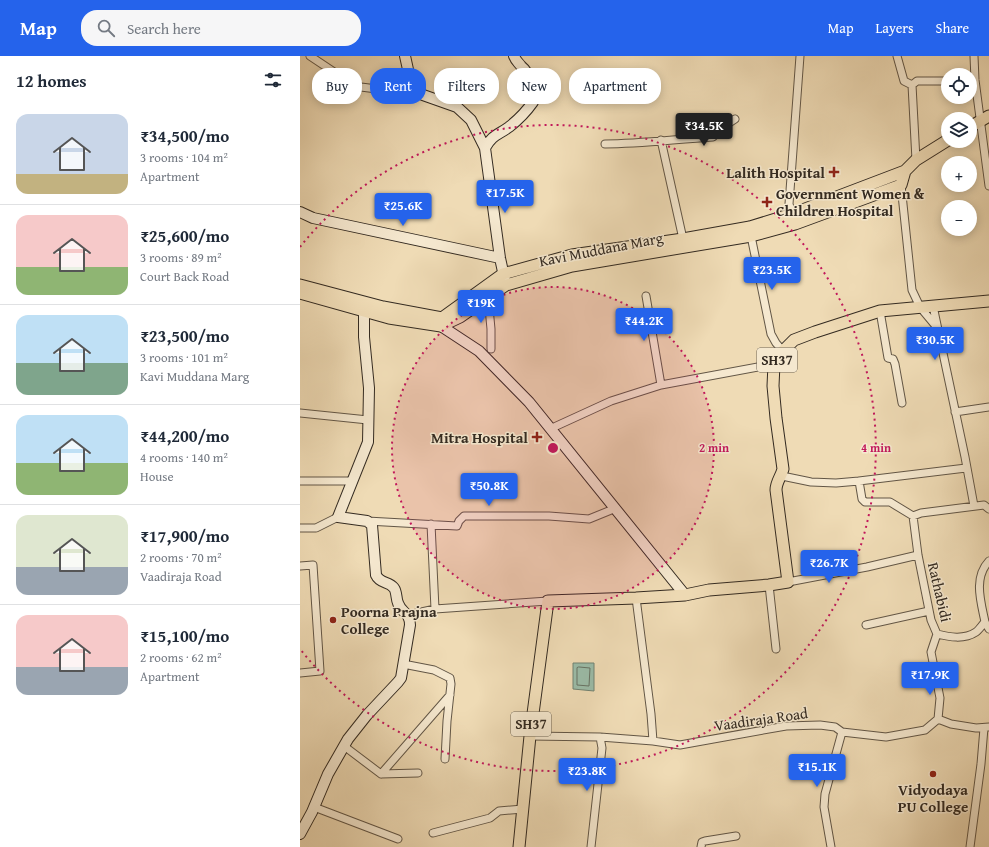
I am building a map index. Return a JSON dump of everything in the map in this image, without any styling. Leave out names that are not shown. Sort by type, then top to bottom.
[{"type":"main road","name":"Kavi Muddana Marg","points":[[442,322],[503,274],[572,255],[683,239],[750,227],[792,214],[905,171],[916,160],[941,144]]},
{"type":"main road","points":[[902,185],[905,171]]},
{"type":"main road","name":"Kavi Muddana Marg","points":[[442,322],[460,317],[506,285],[572,266],[751,236],[795,224],[902,185]]},
{"type":"main road","points":[[300,285],[442,322]]},
{"type":"main road","points":[[300,293],[389,318],[442,322]]},
{"type":"main road","name":"SH37","points":[[788,582],[776,490],[776,483],[782,476],[783,469],[773,386],[774,364],[783,351],[794,340],[880,312],[989,301]]},
{"type":"main road","points":[[548,601],[685,595],[709,590],[788,582]]},
{"type":"main road","name":"SH37","points":[[519,847],[530,736],[548,601]]},
{"type":"street","points":[[310,56],[349,82],[361,87],[370,88]]},
{"type":"street","points":[[405,56],[408,68]]},
{"type":"street","points":[[485,148],[490,139],[524,114],[533,102],[532,86],[528,76],[518,64],[514,56]]},
{"type":"street","points":[[792,214],[789,204],[800,56]]},
{"type":"street","points":[[897,56],[904,81],[912,85]]},
{"type":"street","points":[[973,68],[974,56]]},
{"type":"street","points":[[912,85],[916,81],[941,81]]},
{"type":"street","points":[[912,85],[916,160]]},
{"type":"street","points":[[977,95],[985,118],[989,186]]},
{"type":"street","points":[[426,96],[457,107],[471,120],[485,148],[500,258],[506,285]]},
{"type":"street","points":[[605,144],[630,144],[661,140],[713,137],[720,129],[735,119]]},
{"type":"street","points":[[661,140],[683,239]]},
{"type":"street","points":[[902,185],[912,290],[920,307],[937,328]]},
{"type":"street","points":[[300,212],[313,218],[500,258]]},
{"type":"street","points":[[751,236],[771,334],[783,351]]},
{"type":"street","points":[[646,296],[661,385]]},
{"type":"street","points":[[488,298],[491,349]]},
{"type":"street","points":[[933,306],[974,506]]},
{"type":"street","points":[[338,517],[368,442],[369,388],[364,337],[364,311]]},
{"type":"street","points":[[880,312],[888,358],[892,359],[895,364],[902,403]]},
{"type":"street","points":[[442,322],[479,351],[529,402],[552,428],[685,595]]},
{"type":"street","points":[[552,428],[611,401],[661,385],[774,364]]},
{"type":"street","points":[[955,412],[989,408]]},
{"type":"street","points":[[300,413],[368,420]]},
{"type":"street","points":[[782,476],[811,482],[836,483],[966,468]]},
{"type":"street","points":[[300,481],[353,482]]},
{"type":"street","points":[[859,481],[862,499],[865,502],[890,502],[913,516],[920,513],[984,505],[989,509]]},
{"type":"street","points":[[300,528],[316,528],[338,517],[367,521],[457,526],[459,521],[464,516],[548,516],[589,519],[616,508]]},
{"type":"street","name":"Rathabidi","points":[[913,516],[918,555],[929,611],[937,634],[952,638],[962,637],[976,633],[985,622]]},
{"type":"street","points":[[300,834],[314,807],[328,774],[344,746],[367,715],[401,678],[404,664],[410,620],[408,615],[397,603],[394,588],[378,579],[376,576],[374,532],[372,525],[367,521]]},
{"type":"street","points":[[431,524],[435,609]]},
{"type":"street","points":[[788,582],[867,567],[918,555]]},
{"type":"street","points":[[989,561],[979,580],[979,589],[985,622],[989,629]]},
{"type":"street","points":[[300,566],[313,565],[320,671],[300,673]]},
{"type":"street","points":[[769,585],[776,649]]},
{"type":"street","points":[[636,598],[651,714],[653,741]]},
{"type":"street","points":[[408,615],[435,609],[548,601]]},
{"type":"street","points":[[866,625],[929,611]]},
{"type":"street","points":[[937,634],[931,652],[940,698],[938,719],[951,724],[986,728],[970,847]]},
{"type":"street","points":[[404,664],[434,670],[447,675],[450,678],[451,684],[445,759]]},
{"type":"street","points":[[381,774],[450,695]]},
{"type":"street","name":"Vaadiraja Road","points":[[530,736],[600,737],[653,741],[680,745],[793,726],[820,724],[835,727],[842,732],[886,737],[925,730],[938,719]]},
{"type":"street","points":[[831,847],[824,807],[825,794],[842,732]]},
{"type":"street","points":[[591,847],[602,748],[600,737]]},
{"type":"street","points":[[344,746],[381,774],[418,773]]},
{"type":"street","points":[[314,807],[398,839]]},
{"type":"street","points":[[433,833],[490,818],[498,811],[523,810]]},
{"type":"street","points":[[701,847],[702,842],[705,841],[736,836]]},
{"type":"water","points":[[573,663],[594,663],[594,691],[573,689]]},
{"type":"place","name":"Lalith Hospital","points":[[834,172]]},
{"type":"place","name":"Government Women & Children Hospital","points":[[767,202]]},
{"type":"place","name":"Mitra Hospital","points":[[537,437]]},
{"type":"place","name":"Poorna Prajna College","points":[[333,620]]},
{"type":"place","name":"Vidyodaya PU College","points":[[933,774]]}]
